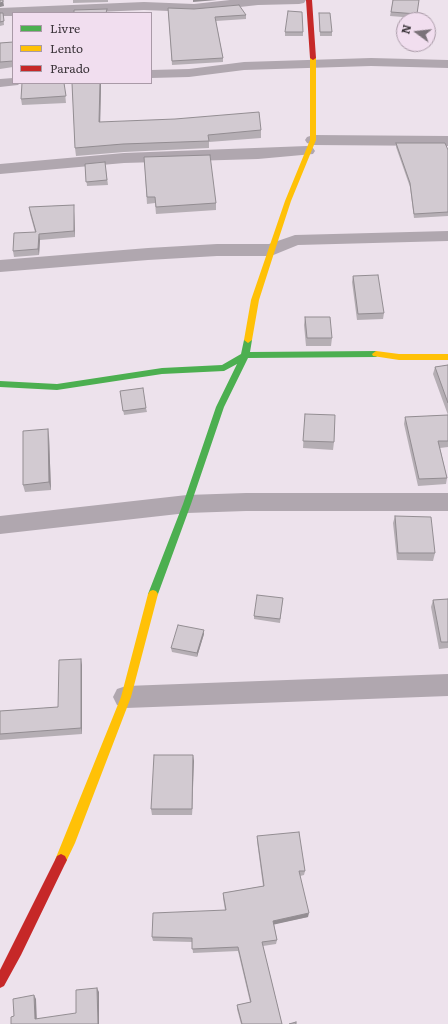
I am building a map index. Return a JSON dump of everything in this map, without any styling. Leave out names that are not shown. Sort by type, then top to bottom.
[{"type":"street","points":[[0,12],[144,6],[194,8],[258,1],[299,0]]},
{"type":"street","points":[[0,982],[17,951],[69,843],[126,697],[152,597],[220,407],[245,355],[255,300],[288,201],[310,145],[314,65],[309,0]]},
{"type":"street","points":[[152,74],[189,73],[244,66],[314,65],[370,62],[448,64]]},
{"type":"street","points":[[0,83],[12,82]]},
{"type":"street","points":[[0,169],[124,158],[258,154],[310,145],[448,141]]},
{"type":"street","points":[[0,266],[148,254],[217,250],[271,250],[295,240],[448,236]]},
{"type":"street","points":[[0,384],[57,387],[162,372],[224,368],[245,355],[382,354],[399,356],[448,357]]},
{"type":"street","points":[[0,525],[186,504],[246,502],[448,502]]},
{"type":"street","points":[[126,697],[342,688],[448,686]]},
{"type":"building","points":[[393,0],[419,0],[417,12],[391,12]]},
{"type":"building","points":[[239,5],[246,15],[215,17],[223,58],[172,61],[168,8],[194,9]]},
{"type":"building","points":[[107,9],[106,12],[74,12],[74,10]]},
{"type":"building","points":[[288,11],[302,12],[303,32],[285,32]]},
{"type":"building","points":[[0,13],[3,13],[4,21],[0,22]]},
{"type":"building","points":[[319,13],[330,13],[332,32],[320,32]]},
{"type":"building","points":[[12,42],[12,61],[0,62],[0,43]]},
{"type":"building","points":[[22,84],[64,84],[66,96],[21,99]]},
{"type":"building","points":[[72,84],[100,84],[99,122],[175,119],[259,112],[261,130],[208,135],[209,141],[123,144],[75,148]]},
{"type":"building","points":[[396,143],[445,143],[448,150],[448,212],[414,214],[410,183]]},
{"type":"building","points":[[210,155],[216,203],[156,207],[155,197],[147,197],[144,157]]},
{"type":"building","points":[[105,162],[107,180],[86,182],[85,164]]},
{"type":"building","points":[[74,205],[74,231],[39,234],[38,249],[13,251],[14,233],[36,232],[29,207]]},
{"type":"building","points":[[378,275],[384,313],[358,314],[353,276]]},
{"type":"building","points":[[305,317],[330,317],[332,338],[307,338]]},
{"type":"building","points":[[448,365],[448,403],[435,367]]},
{"type":"building","points":[[143,388],[146,408],[123,411],[120,391]]},
{"type":"building","points":[[305,414],[335,415],[334,442],[303,441]]},
{"type":"building","points":[[448,415],[448,441],[438,441],[447,478],[419,479],[405,417]]},
{"type":"building","points":[[48,429],[49,482],[23,485],[23,431]]},
{"type":"building","points":[[395,516],[431,517],[435,553],[398,553]]},
{"type":"building","points":[[257,595],[283,598],[280,619],[254,616]]},
{"type":"building","points":[[448,599],[448,642],[441,642],[433,600]]},
{"type":"building","points":[[178,625],[204,630],[197,653],[171,648]]},
{"type":"building","points":[[81,659],[81,728],[0,734],[0,711],[58,707],[59,660]]},
{"type":"building","points":[[154,755],[193,755],[192,809],[151,809]]},
{"type":"building","points":[[299,832],[305,871],[299,871],[309,913],[273,921],[277,940],[262,942],[282,1024],[242,1024],[237,1005],[251,1002],[238,947],[192,949],[192,938],[152,937],[153,913],[226,910],[223,893],[264,886],[257,836]]},
{"type":"building","points":[[97,988],[98,1024],[11,1024],[11,1017],[14,1016],[13,999],[34,995],[35,1019],[76,1013],[76,990]]},
{"type":"traffic: fast","points":[[153,594],[187,504],[220,407],[245,355],[248,340]]},
{"type":"traffic: fast","points":[[0,384],[57,387],[162,371],[224,368],[245,355],[376,354]]},
{"type":"traffic: slow","points":[[248,340],[255,300],[271,250],[288,201],[313,140],[313,58]]},
{"type":"traffic: slow","points":[[376,354],[399,357],[448,357]]},
{"type":"traffic: slow","points":[[61,860],[126,697],[153,594]]},
{"type":"traffic: jam","points":[[309,0],[313,58]]},
{"type":"traffic: jam","points":[[0,982],[17,951],[61,860]]}]
